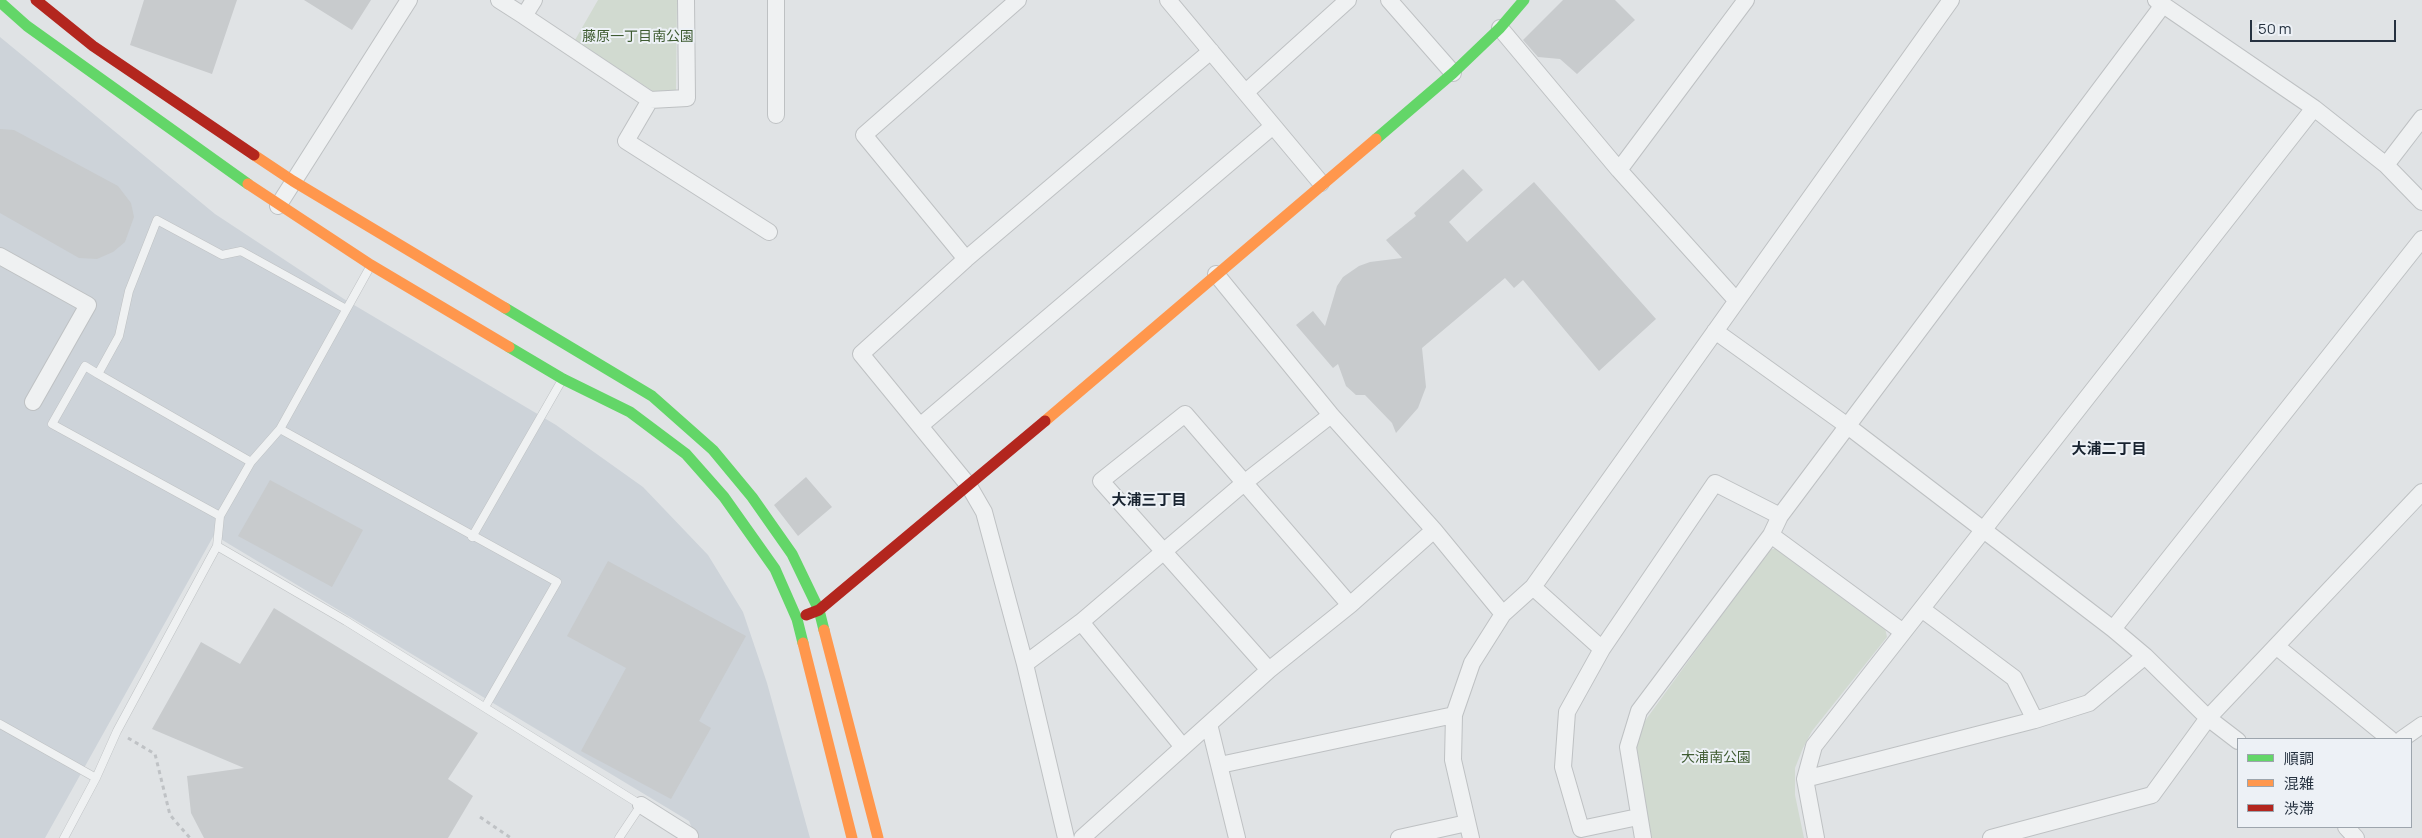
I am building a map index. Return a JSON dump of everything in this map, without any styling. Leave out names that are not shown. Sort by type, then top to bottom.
[{"type":"street","points":[[36,0],[93,46],[293,181],[652,396],[713,450],[752,497],[792,554],[819,610],[878,838]]},
{"type":"street","points":[[278,206],[409,0]]},
{"type":"street","points":[[499,0],[650,100],[687,98],[686,0]]},
{"type":"street","points":[[524,16],[534,0]]},
{"type":"street","points":[[776,0],[776,115]]},
{"type":"street","points":[[966,259],[864,135],[1018,0]]},
{"type":"street","points":[[1246,92],[1348,0]]},
{"type":"street","points":[[1389,0],[1453,73]]},
{"type":"street","points":[[797,619],[819,610],[969,486],[1453,73],[1500,28],[1524,0]]},
{"type":"street","points":[[1620,170],[1746,0]]},
{"type":"street","points":[[1399,838],[1469,830],[1453,760],[1454,715],[1472,664],[1503,614],[1533,587],[1951,0]]},
{"type":"street","points":[[0,2],[27,26],[278,206],[371,265],[563,379],[630,412],[686,454],[724,497],[775,569],[797,619],[852,838]]},
{"type":"street","points":[[1642,838],[1628,747],[1639,711],[1771,535],[1780,516],[1849,427],[2159,2],[2314,108],[2386,165],[2422,202]]},
{"type":"street","points":[[1178,3],[1211,51],[1321,184]]},
{"type":"street","points":[[1500,28],[1620,170],[1736,300]]},
{"type":"street","points":[[1066,838],[1025,664],[984,512],[969,486],[861,354],[966,259],[1211,51]]},
{"type":"street","points":[[650,100],[626,141],[769,232]]},
{"type":"street","points":[[1816,838],[1805,779],[1814,746],[1903,632],[1923,610],[2314,108]]},
{"type":"street","points":[[2386,165],[2422,118]]},
{"type":"street","points":[[920,426],[1273,126]]},
{"type":"street","points":[[2113,629],[2422,239]]},
{"type":"street","points":[[0,256],[88,305],[33,402]]},
{"type":"street","points":[[1216,274],[1331,415],[1434,530],[1503,614]]},
{"type":"street","points":[[1715,331],[1849,427],[2113,629],[2145,656],[2208,718],[2237,740]]},
{"type":"street","points":[[1269,670],[1101,482],[1185,414],[1350,604]]},
{"type":"street","points":[[1025,664],[1081,622],[1244,483],[1331,415]]},
{"type":"street","points":[[1638,817],[1581,829],[1563,767],[1567,712],[1602,649],[1715,483],[1780,516]]},
{"type":"street","points":[[1991,838],[2152,795],[2208,718],[2422,492]]},
{"type":"street","points":[[1082,838],[1269,670],[1350,604],[1434,530]]},
{"type":"street","points":[[1771,535],[1903,632]]},
{"type":"street","points":[[1533,587],[1602,649]]},
{"type":"street","points":[[1923,610],[2014,678],[2035,720]]},
{"type":"street","points":[[1081,622],[1183,747]]},
{"type":"street","points":[[2276,646],[2389,738]]},
{"type":"street","points":[[1805,779],[2035,720],[2089,703],[2145,656]]},
{"type":"street","points":[[1220,766],[1454,715]]},
{"type":"street","points":[[1209,724],[1237,838]]},
{"type":"street","points":[[2403,738],[2422,725]]},
{"type":"street","points":[[641,805],[690,836]]},
{"type":"street","points":[[2347,828],[2356,838]]},
{"type":"lane","points":[[98,374],[119,336],[128,291],[158,220],[222,255],[241,251],[346,309]]},
{"type":"lane","points":[[64,838],[96,778],[117,731],[217,546],[220,516],[251,462],[280,429],[371,265]]},
{"type":"lane","points":[[220,516],[52,424],[85,366],[251,462]]},
{"type":"lane","points":[[472,536],[563,379]]},
{"type":"lane","points":[[280,429],[557,582],[485,707]]},
{"type":"lane","points":[[217,546],[346,621],[641,805],[619,838]]},
{"type":"lane","points":[[0,724],[96,778]]},
{"type":"path","points":[[117,731],[155,754],[170,815],[190,838]]},
{"type":"path","points":[[480,817],[512,838]]},
{"type":"shaded area","points":[[0,37],[215,214],[344,299],[556,425],[643,487],[708,555],[743,612],[767,683],[810,838],[696,838],[689,821],[214,535],[45,838],[0,838]]},
{"type":"green space","name":"藤原一丁目南公園","points":[[598,0],[677,0],[676,90],[654,92],[575,40]]},
{"type":"green space","name":"大浦南公園","points":[[1778,548],[1885,628],[1887,637],[1812,731],[1803,748],[1795,768],[1795,795],[1804,838],[1651,838],[1638,784],[1636,747],[1638,734],[1647,718],[1769,550]]},
{"type":"building","points":[[144,0],[237,0],[212,74],[130,45]]},
{"type":"building","points":[[304,0],[371,0],[352,30]]},
{"type":"building","points":[[1563,0],[1615,0],[1635,20],[1577,74],[1560,59],[1538,57],[1523,40]]},
{"type":"building","points":[[0,129],[14,130],[118,186],[131,203],[134,217],[125,242],[113,252],[97,259],[79,258],[0,213]]},
{"type":"building","points":[[1463,169],[1483,190],[1449,222],[1467,242],[1534,182],[1656,319],[1599,371],[1523,280],[1514,288],[1505,278],[1422,348],[1426,387],[1418,408],[1396,433],[1392,423],[1365,395],[1356,395],[1346,386],[1338,364],[1333,368],[1296,325],[1313,311],[1325,326],[1337,286],[1343,277],[1359,266],[1370,262],[1402,258],[1386,240],[1416,216],[1414,213]]},
{"type":"building","points":[[806,477],[832,507],[798,536],[774,505]]},
{"type":"building","points":[[270,480],[363,530],[332,587],[238,536]]},
{"type":"building","points":[[608,561],[746,636],[699,721],[711,728],[671,799],[581,751],[626,668],[567,636]]},
{"type":"building","points":[[274,608],[478,733],[448,779],[473,796],[448,838],[204,838],[191,813],[187,776],[244,768],[152,729],[201,642],[240,664]]},
{"type":"traffic: fast","points":[[1376,139],[1453,73],[1500,28],[1524,0]]},
{"type":"traffic: fast","points":[[0,2],[27,26],[248,184]]},
{"type":"traffic: fast","points":[[505,308],[652,396],[713,450],[752,497],[792,554],[819,610],[824,630]]},
{"type":"traffic: fast","points":[[509,347],[563,379],[630,412],[686,454],[724,497],[775,569],[797,619],[803,643]]},
{"type":"traffic: slow","points":[[1045,421],[1376,139]]},
{"type":"traffic: slow","points":[[254,155],[293,181],[505,308]]},
{"type":"traffic: slow","points":[[248,184],[371,265],[509,347]]},
{"type":"traffic: slow","points":[[824,630],[878,838]]},
{"type":"traffic: slow","points":[[803,643],[852,838]]},
{"type":"traffic: jam","points":[[36,0],[93,46],[254,155]]},
{"type":"traffic: jam","points":[[806,615],[819,610],[1045,421]]},
{"type":"district","name":"大浦二丁目","points":[[2109,450]]},
{"type":"district","name":"大浦三丁目","points":[[1149,501]]}]
